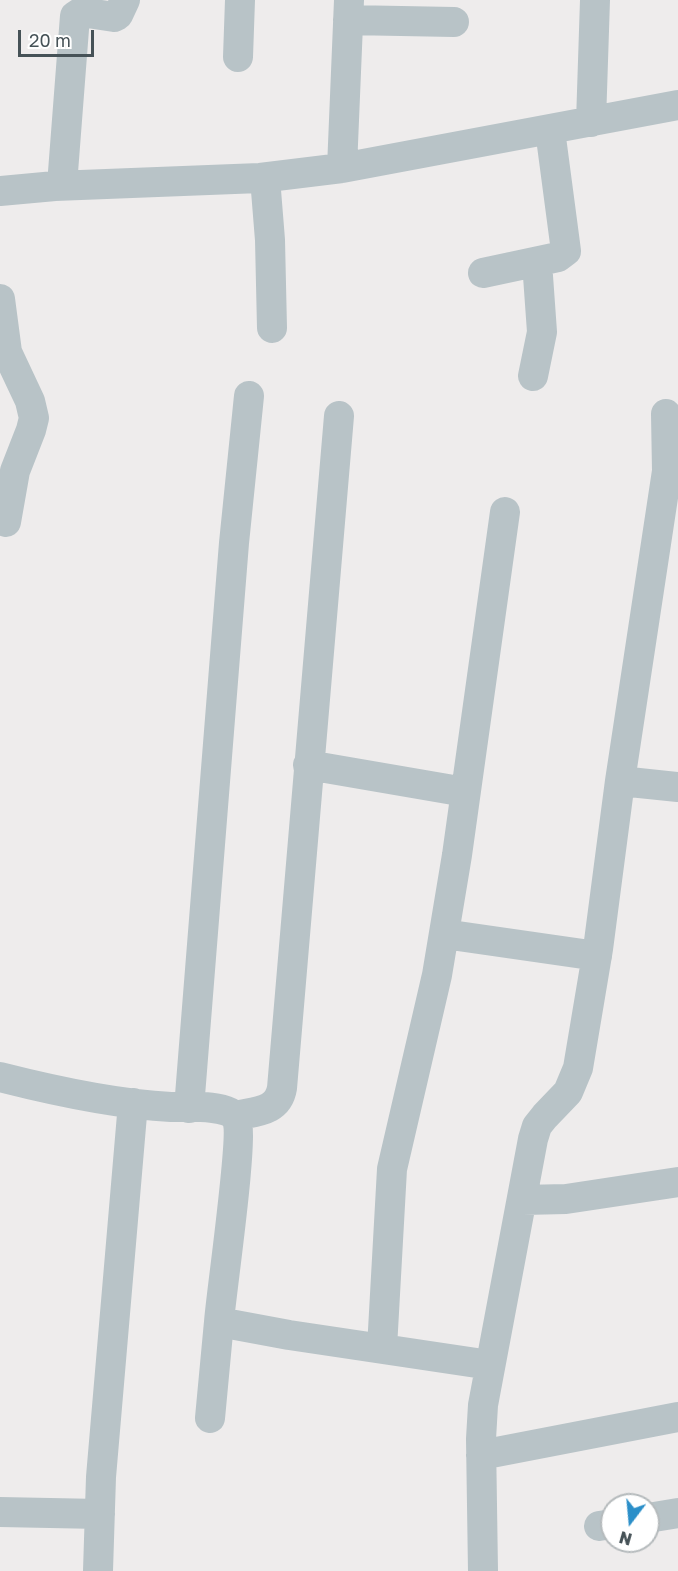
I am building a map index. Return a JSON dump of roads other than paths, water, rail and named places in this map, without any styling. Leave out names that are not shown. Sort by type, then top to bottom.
[{"type":"street","points":[[62,185],[75,16],[81,12],[114,17],[120,12],[124,0]]},
{"type":"street","points":[[238,57],[240,0]]},
{"type":"street","points":[[591,122],[595,0]]},
{"type":"street","points":[[342,168],[349,10],[454,21]]},
{"type":"street","points":[[0,191],[62,185],[265,178],[342,168],[678,105]]},
{"type":"street","points":[[483,273],[558,257],[566,251],[550,130]]},
{"type":"street","points":[[265,178],[270,240],[272,328]]},
{"type":"street","points":[[533,376],[542,332],[537,262]]},
{"type":"street","points":[[0,298],[7,352],[30,402],[34,418],[15,471],[6,522]]},
{"type":"street","points":[[189,1108],[234,543],[249,396]]},
{"type":"street","points":[[483,1571],[481,1455],[483,1405],[523,1200],[532,1139],[537,1126],[568,1092],[578,1068],[597,956],[620,781],[667,471],[666,414]]},
{"type":"street","points":[[235,1116],[276,1105],[280,1099],[339,416]]},
{"type":"street","points":[[381,1348],[392,1169],[437,975],[505,512]]},
{"type":"street","points":[[308,765],[465,792]]},
{"type":"street","points":[[620,781],[678,787]]},
{"type":"street","points":[[444,934],[597,956]]},
{"type":"street","points":[[0,1077],[77,1094],[133,1103],[228,1111],[235,1116],[239,1124],[210,1418]]},
{"type":"street","points":[[98,1571],[104,1442],[133,1103]]},
{"type":"street","points":[[523,1200],[566,1199],[678,1182]]},
{"type":"street","points":[[219,1322],[289,1335],[490,1365]]},
{"type":"street","points":[[481,1455],[678,1417]]},
{"type":"street","points":[[0,1512],[100,1514]]},
{"type":"street","points":[[660,1516],[678,1513]]}]
